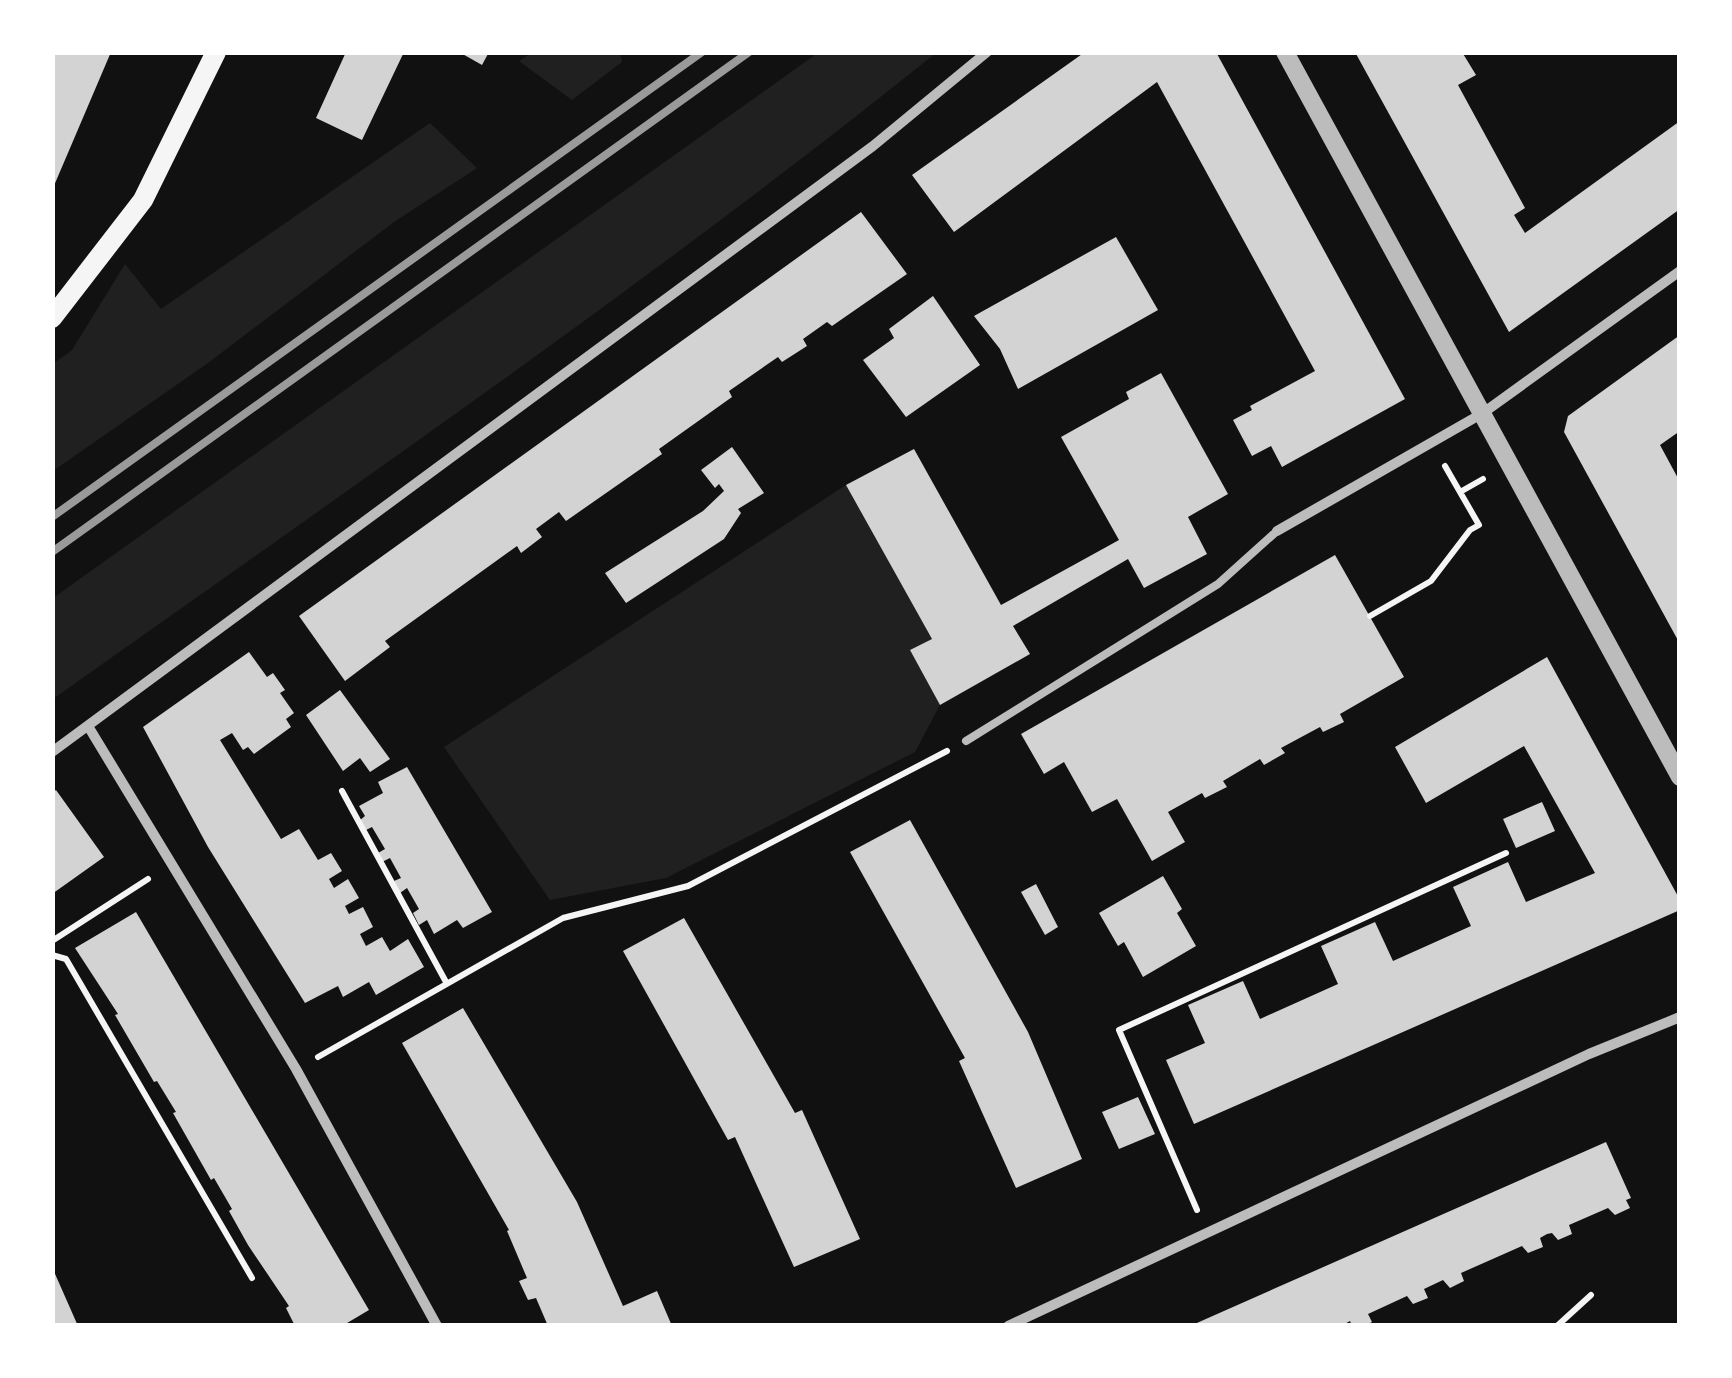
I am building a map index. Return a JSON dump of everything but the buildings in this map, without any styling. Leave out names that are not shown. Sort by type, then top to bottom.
[{"type":"main road","points":[[52,318],[143,200],[216,52]]},
{"type":"street","points":[[52,752],[873,146],[987,52]]},
{"type":"street","points":[[1286,52],[1680,776]]},
{"type":"street","points":[[1277,532],[1483,413],[1680,272]]},
{"type":"street","points":[[88,726],[296,1070],[437,1326]]},
{"type":"street","points":[[1008,1326],[1589,1054],[1680,1017]]},
{"type":"lane","points":[[966,741],[1218,584],[1277,532]]},
{"type":"path","points":[[1370,616],[1431,582],[1470,530],[1480,525],[1432,443]]},
{"type":"path","points":[[296,1070],[563,918],[688,886],[966,741]]},
{"type":"path","points":[[342,791],[446,982]]},
{"type":"path","points":[[1207,1234],[1119,1030],[1506,853]]},
{"type":"path","points":[[52,940],[174,864]]},
{"type":"path","points":[[52,955],[66,958],[252,1278]]},
{"type":"path","points":[[1557,1326],[1592,1294]]},
{"type":"shaded area","points":[[819,52],[936,53],[610,302],[53,699],[53,598]]},
{"type":"shaded area","points":[[531,53],[620,53],[622,62],[572,100],[519,61]]},
{"type":"shaded area","points":[[430,123],[477,168],[394,222],[208,363],[53,471],[53,364],[72,350],[125,264],[161,309]]},
{"type":"shaded area","points":[[846,485],[932,639],[910,650],[940,705],[915,752],[666,878],[550,900],[444,747]]},
{"type":"railway","points":[[52,517],[702,52]]},
{"type":"railway","points":[[52,552],[749,52]]}]
